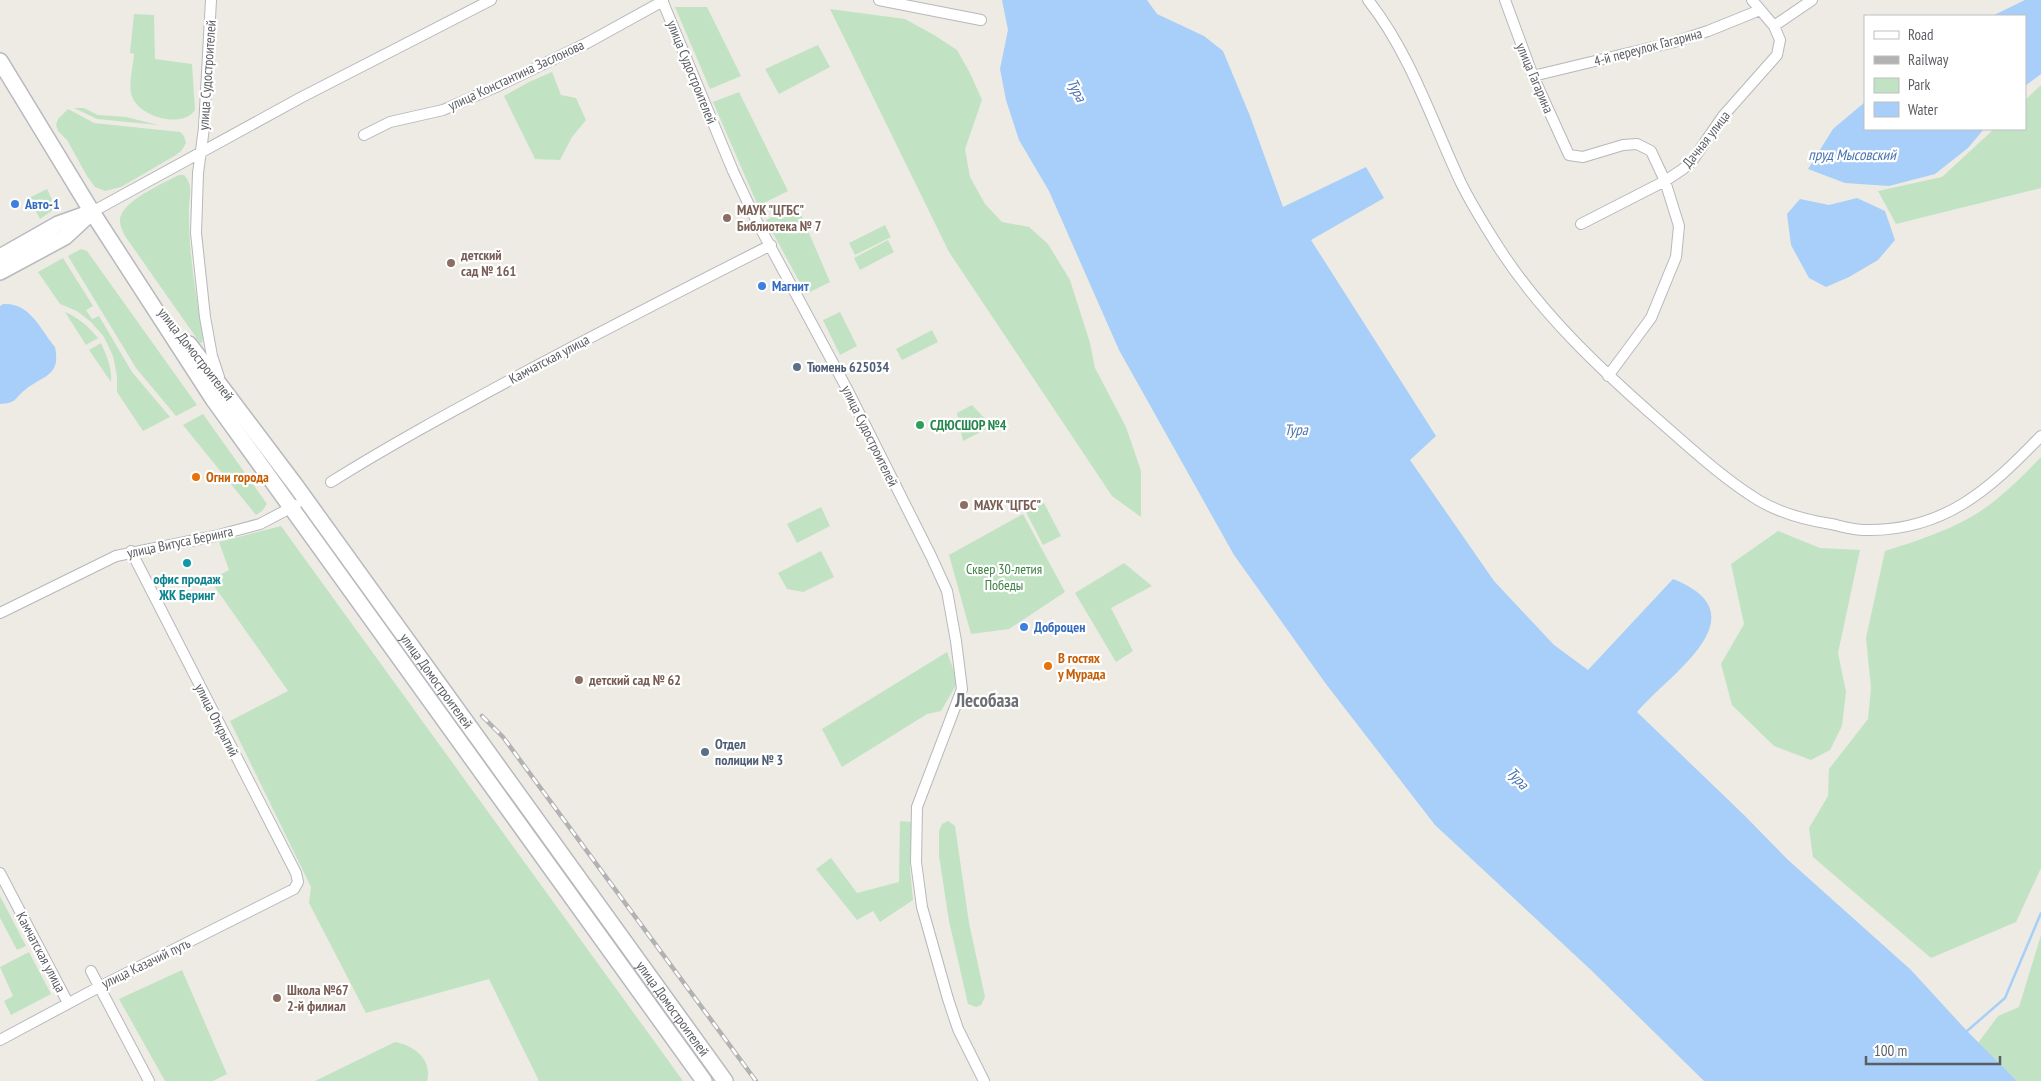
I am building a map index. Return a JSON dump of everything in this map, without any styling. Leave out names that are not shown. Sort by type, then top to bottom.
[{"type":"main road","name":"улица Домостроителей","points":[[0,61],[92,212],[213,399],[704,1081]]},
{"type":"main road","points":[[0,257],[58,224],[92,212]]},
{"type":"main road","points":[[0,272],[66,236],[92,212]]},
{"type":"main road","name":"улица Домостроителей","points":[[141,285],[225,390],[306,499],[720,1079]]},
{"type":"street","name":"улица Судостроителей","points":[[211,0],[198,173],[196,233],[205,317],[212,356],[225,390]]},
{"type":"street","points":[[92,212],[201,151],[473,5],[491,0]]},
{"type":"street","points":[[879,0],[981,20]]},
{"type":"street","points":[[1368,0],[1396,42],[1461,183],[1500,249],[1544,310],[1608,376],[1710,464],[1758,500],[1788,514],[1861,530],[1910,527],[1944,515],[1969,501],[2011,467],[2041,436]]},
{"type":"street","name":"улица Гагарина","points":[[1505,0],[1533,76],[1569,155],[1583,157],[1623,145],[1637,144],[1651,151],[1665,181]]},
{"type":"street","points":[[1752,0],[1774,26],[1812,0]]},
{"type":"street","name":"улица Судостроителей","points":[[663,1],[732,171],[756,220],[833,362],[943,582],[953,621],[962,689],[917,808],[916,862],[922,907],[948,999],[958,1029],[984,1081]]},
{"type":"street","name":"улица Константина Заслонова","points":[[364,135],[390,122],[443,110],[498,86],[587,42],[663,1]]},
{"type":"street","name":"4-й переулок Гагарина","points":[[1533,76],[1674,42],[1708,31],[1760,10]]},
{"type":"street","name":"Дачная улица","points":[[1581,224],[1665,181],[1683,170],[1692,161],[1723,116],[1777,56],[1780,40],[1774,26]]},
{"type":"street","points":[[1608,376],[1650,318],[1676,257],[1679,226],[1665,181]]},
{"type":"street","name":"Камчатская улица","points":[[331,482],[374,454],[446,414],[622,320],[771,245]]},
{"type":"street","name":"улица Витуса Беринга","points":[[0,613],[116,556],[131,551],[215,536],[260,524],[306,499]]},
{"type":"street","name":"улица Открытий","points":[[131,551],[296,873],[298,882],[294,889]]},
{"type":"street","name":"Камчатская улица","points":[[0,873],[68,1003]]},
{"type":"street","name":"улица Казачий путь","points":[[0,1040],[99,987],[294,889]]},
{"type":"street","points":[[91,972],[149,1081]]},
{"type":"green space","points":[[675,7],[707,7],[741,76],[710,89]]},
{"type":"green space","points":[[830,9],[905,19],[957,50],[982,100],[965,149],[970,177],[985,204],[1002,222],[1029,227],[1048,244],[1070,280],[1090,343],[1095,368],[1126,427],[1141,471],[1141,517],[1112,496],[949,252]]},
{"type":"green space","points":[[134,14],[154,15],[155,59],[192,64],[195,110],[189,116],[180,119],[160,118],[150,114],[134,101],[131,93],[131,79],[134,54],[130,53]]},
{"type":"green space","points":[[818,45],[830,67],[779,94],[765,69]]},
{"type":"green space","points":[[552,72],[561,95],[576,98],[586,120],[572,137],[560,160],[535,159],[504,96]]},
{"type":"green space","points":[[2041,85],[2041,188],[1896,224],[1878,191],[1942,177],[1993,130],[2026,130],[2026,99]]},
{"type":"green space","points":[[739,92],[788,191],[758,206],[713,102]]},
{"type":"green space","points":[[74,108],[84,108],[98,115],[126,117],[158,125],[97,119]]},
{"type":"green space","points":[[68,109],[94,123],[180,132],[184,136],[186,143],[176,155],[121,187],[105,191],[95,187],[67,140],[58,131],[56,125],[58,119]]},
{"type":"green space","points":[[179,175],[184,175],[190,187],[190,240],[203,338],[202,343],[200,343],[125,236],[120,223],[122,214],[134,200]]},
{"type":"green space","points":[[47,189],[53,202],[53,210],[40,219],[29,198]]},
{"type":"green space","points":[[797,205],[830,282],[806,294],[766,220]]},
{"type":"green space","points":[[885,225],[891,237],[855,255],[849,243]]},
{"type":"green space","points":[[888,240],[894,252],[860,270],[854,258]]},
{"type":"green space","points":[[81,249],[87,251],[197,405],[176,416],[136,368],[68,256]]},
{"type":"green space","points":[[63,258],[93,306],[86,310],[92,319],[99,316],[132,372],[170,417],[143,431],[117,392],[117,376],[113,356],[104,337],[91,322],[77,311],[60,304],[38,272]]},
{"type":"green space","points":[[65,312],[83,323],[98,338],[86,345]]},
{"type":"green space","points":[[840,312],[857,346],[840,355],[823,320]]},
{"type":"green space","points":[[932,330],[938,342],[902,360],[896,349]]},
{"type":"green space","points":[[101,343],[109,362],[111,382],[89,350]]},
{"type":"green space","points":[[972,405],[992,426],[963,441],[957,413]]},
{"type":"green space","points":[[203,414],[267,504],[256,515],[183,425]]},
{"type":"green space","points":[[2041,457],[2041,868],[2016,922],[1931,958],[1813,857],[1809,828],[1828,796],[1829,769],[1868,719],[1871,688],[1866,638],[1885,551],[1940,532],[1971,517],[1999,497]]},
{"type":"green space","points":[[1044,503],[1061,536],[1043,545],[1026,512]]},
{"type":"green space","points":[[821,507],[830,526],[797,543],[787,524]]},
{"type":"green space","name":"Сквер 30-летия Победы","points":[[1023,514],[1065,592],[1009,629],[971,634],[949,555]]},
{"type":"green space","points":[[313,522],[707,1067],[705,1071],[312,526]]},
{"type":"green space","points":[[281,526],[683,1081],[539,1081],[489,979],[366,1013],[309,903],[311,887],[230,721],[288,691],[210,580],[229,570],[219,542]]},
{"type":"green space","points":[[1778,531],[1820,548],[1860,550],[1838,653],[1846,692],[1842,726],[1830,750],[1811,760],[1774,746],[1732,705],[1721,664],[1744,624],[1731,564]]},
{"type":"green space","points":[[821,551],[834,577],[803,592],[787,589],[778,573]]},
{"type":"green space","points":[[1124,563],[1152,586],[1111,608],[1133,651],[1116,662],[1075,593]]},
{"type":"green space","points":[[947,652],[958,682],[941,711],[927,714],[842,767],[822,729]]},
{"type":"green space","points":[[900,821],[912,822],[910,869],[913,900],[880,922],[873,911],[857,920],[816,869],[831,858],[857,893],[899,882]]},
{"type":"green space","points":[[948,821],[955,826],[969,923],[985,997],[981,1005],[976,1007],[968,1004],[949,921],[939,856],[939,831],[942,824]]},
{"type":"green space","points":[[0,896],[26,946],[17,950],[0,918]]},
{"type":"green space","points":[[2041,935],[2041,1081],[2017,1081],[1978,1043],[1998,1016],[2019,1007]]},
{"type":"green space","points":[[29,952],[51,994],[11,1015],[4,1001],[13,996],[0,967]]},
{"type":"green space","points":[[182,970],[227,1074],[213,1081],[165,1081],[119,999]]},
{"type":"green space","points":[[395,1042],[408,1046],[420,1054],[427,1066],[427,1081],[315,1081]]},
{"type":"water","name":"Тура","points":[[1002,0],[1147,0],[1157,14],[1204,36],[1223,51],[1250,116],[1283,207],[1366,167],[1384,198],[1311,240],[1436,436],[1410,460],[1494,581],[1554,645],[1588,670],[1673,579],[1699,593],[1710,610],[1710,627],[1701,645],[1686,663],[1637,712],[1787,859],[1911,970],[1967,1031],[2017,1081],[1704,1081],[1591,970],[1435,825],[1326,684],[1234,555],[1119,350],[1049,191],[1019,140],[1006,100],[1000,69],[1008,30]]},
{"type":"water","points":[[2025,0],[2041,0],[2041,74],[2026,85],[2026,15],[1994,15]]},
{"type":"water","name":"пруд Мысовский","points":[[1864,103],[1864,130],[1983,130],[1968,148],[1935,174],[1889,186],[1845,183],[1808,169],[1833,129]]},
{"type":"water","points":[[1857,198],[1885,211],[1895,240],[1878,260],[1849,277],[1826,287],[1809,278],[1791,245],[1787,214],[1800,199],[1829,205]]},
{"type":"water","points":[[3,304],[20,307],[34,318],[55,347],[56,364],[50,374],[26,389],[13,401],[0,404],[0,306]]},
{"type":"waterway","points":[[1967,1031],[2005,998],[2041,913]]},
{"type":"railway","points":[[482,716],[503,737],[756,1081]]},
{"type":"place","name":"Авто-1","points":[[15,204]]},
{"type":"place","name":"МАУК \"ЦГБС\" Библиотека № 7","points":[[727,218]]},
{"type":"place","name":"детский сад № 161","points":[[451,263]]},
{"type":"place","name":"Магнит","points":[[762,286]]},
{"type":"place","name":"Тюмень 625034","points":[[797,367]]},
{"type":"place","name":"СДЮСШОР №4","points":[[920,425]]},
{"type":"place","name":"Огни города","points":[[196,477]]},
{"type":"place","name":"МАУК \"ЦГБС\"","points":[[964,505]]},
{"type":"place","name":"офис продаж ЖК Беринг","points":[[187,563]]},
{"type":"place","name":"Доброцен","points":[[1024,627]]},
{"type":"place","name":"В гостях у Мурада","points":[[1048,666]]},
{"type":"place","name":"детский сад № 62","points":[[579,680]]},
{"type":"place","name":"Отдел полиции № 3","points":[[705,752]]},
{"type":"place","name":"Школа №67 2-й филиал","points":[[277,998]]},
{"type":"district","name":"Лесобаза","points":[[987,700]]}]
